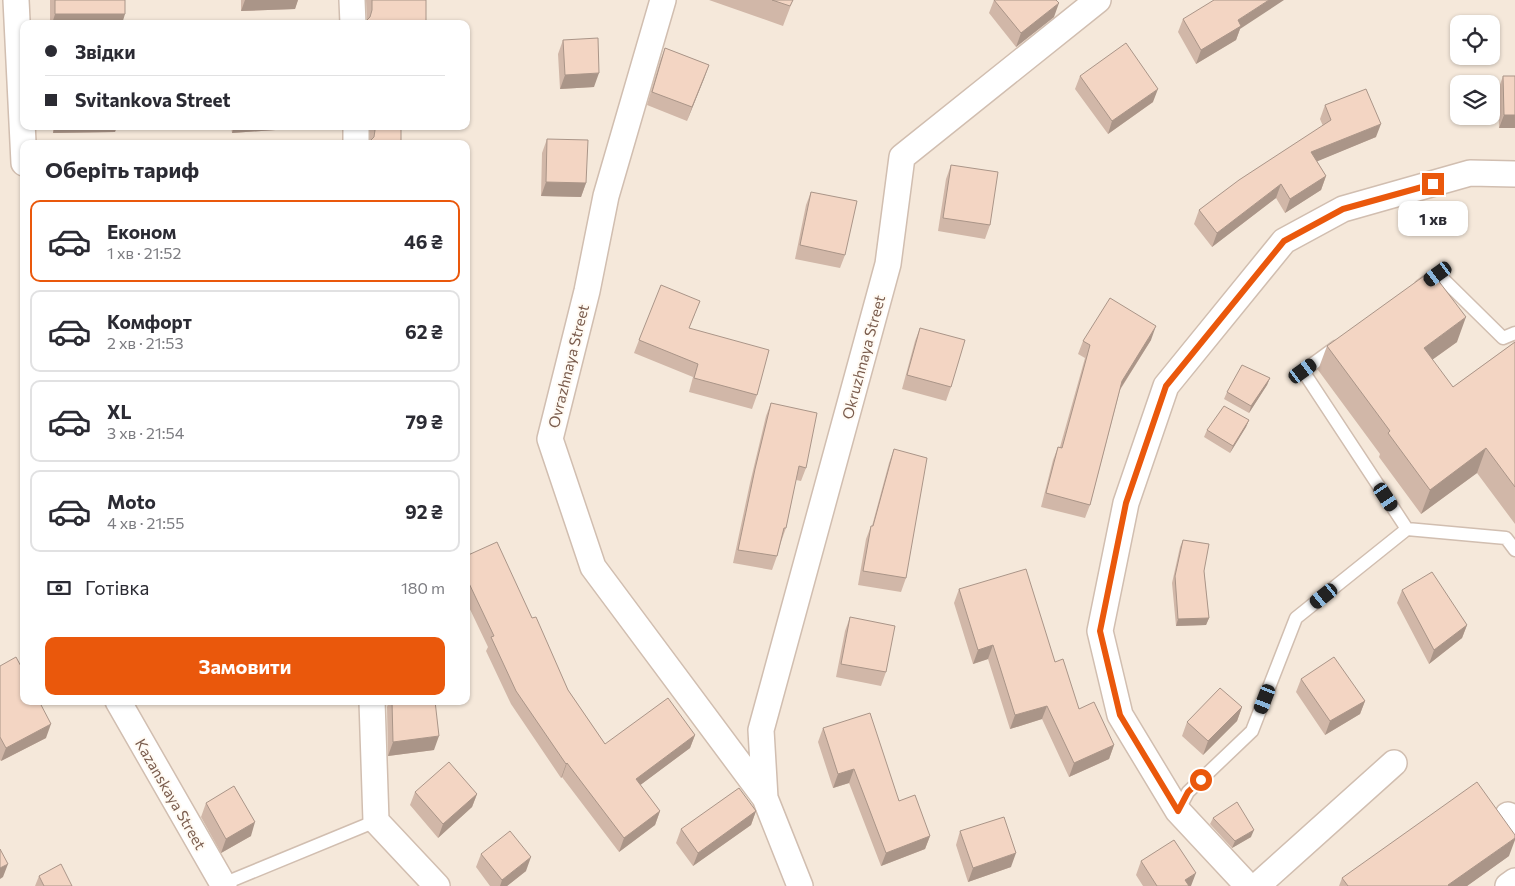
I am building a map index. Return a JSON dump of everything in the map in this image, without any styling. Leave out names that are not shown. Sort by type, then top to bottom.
[{"type":"street","points":[[16,0],[20,82]]},
{"type":"street","points":[[352,0],[353,20]]},
{"type":"street","name":"Ovrazhnaya Street","points":[[663,0],[606,196],[587,292],[550,439],[593,567],[766,798]]},
{"type":"street","name":"Okruzhnaya Street","points":[[766,798],[761,730],[888,264],[902,157],[1098,0]]},
{"type":"street","points":[[1248,886],[1178,811],[1120,715],[1100,631],[1126,503],[1166,386],[1284,241],[1343,209],[1470,173],[1515,174]]},
{"type":"street","name":"Kazanskaya Street","points":[[120,705],[222,885]]},
{"type":"street","points":[[372,705],[376,821],[438,886]]},
{"type":"street","points":[[1257,886],[1394,763]]},
{"type":"street","points":[[766,798],[800,886]]},
{"type":"street","points":[[1508,886],[1515,881]]},
{"type":"lane","points":[[1414,291],[1438,274],[1503,338],[1515,333]]},
{"type":"lane","points":[[1343,342],[1303,371],[1407,529]]},
{"type":"lane","points":[[1178,811],[1188,792],[1252,731],[1296,618],[1407,529],[1506,538],[1515,550]]},
{"type":"lane","points":[[222,885],[376,821]]},
{"type":"shaded area","points":[[0,0],[1515,0],[1515,886],[0,886]]},
{"type":"building","points":[[55,0],[125,0],[125,14],[55,14]]},
{"type":"building","points":[[372,0],[426,0],[426,20],[367,20],[372,10]]},
{"type":"building","points":[[772,0],[793,0],[790,6]]},
{"type":"building","points":[[994,0],[1056,0],[1059,3],[1021,33]]},
{"type":"building","points":[[1214,0],[1269,0],[1238,20],[1241,26],[1201,50],[1183,19]]},
{"type":"building","points":[[598,38],[599,73],[565,75],[563,40]]},
{"type":"building","points":[[1126,43],[1158,89],[1112,121],[1080,76]]},
{"type":"building","points":[[665,48],[709,65],[692,107],[652,92]]},
{"type":"building","points":[[1503,76],[1515,76],[1515,115],[1504,115]]},
{"type":"building","points":[[1366,89],[1381,124],[1311,152],[1326,176],[1290,199],[1281,184],[1217,233],[1199,210],[1239,180],[1331,120],[1325,105]]},
{"type":"building","points":[[375,130],[401,130],[401,140],[371,140],[374,137]]},
{"type":"building","points":[[547,139],[588,140],[586,183],[546,182]]},
{"type":"building","points":[[951,165],[998,172],[990,225],[943,218]]},
{"type":"building","points":[[811,192],[857,201],[845,255],[800,245]]},
{"type":"building","points":[[1431,271],[1466,317],[1424,348],[1453,387],[1515,342],[1515,487],[1486,448],[1430,490],[1388,433],[1390,431],[1327,346]]},
{"type":"building","points":[[661,285],[700,301],[689,328],[769,350],[757,395],[694,378],[698,364],[639,340]]},
{"type":"building","points":[[1110,298],[1156,326],[1122,381],[1090,505],[1046,493],[1058,447],[1062,448],[1090,345],[1083,341]]},
{"type":"building","points":[[920,328],[965,340],[951,387],[907,375]]},
{"type":"building","points":[[1242,365],[1270,378],[1251,406],[1227,392]]},
{"type":"building","points":[[771,403],[817,413],[806,468],[799,466],[786,528],[784,528],[777,556],[738,550]]},
{"type":"building","points":[[1224,406],[1249,420],[1233,446],[1207,430]]},
{"type":"building","points":[[894,449],[927,458],[906,578],[863,571],[871,526],[873,526]]},
{"type":"building","points":[[1183,540],[1209,544],[1204,571],[1209,618],[1178,619],[1175,576]]},
{"type":"building","points":[[497,542],[532,618],[536,617],[568,690],[605,744],[668,698],[695,735],[636,779],[660,811],[624,838],[566,764],[516,691],[491,637],[494,636],[470,585],[470,554]]},
{"type":"building","points":[[1026,569],[1055,662],[1063,659],[1079,709],[1094,702],[1114,745],[1074,763],[1047,706],[1015,715],[993,645],[978,650],[959,589]]},
{"type":"building","points":[[1432,572],[1467,625],[1434,650],[1402,590]]},
{"type":"building","points":[[850,617],[895,626],[886,672],[841,664]]},
{"type":"building","points":[[16,657],[20,664],[20,705],[41,705],[51,724],[6,748],[0,737],[0,666]]},
{"type":"building","points":[[1334,657],[1365,701],[1330,721],[1301,679]]},
{"type":"building","points":[[1220,688],[1242,707],[1208,741],[1187,722]]},
{"type":"building","points":[[392,705],[435,705],[439,736],[393,742]]},
{"type":"building","points":[[870,713],[899,801],[915,795],[930,836],[886,853],[854,769],[838,774],[823,728]]},
{"type":"building","points":[[449,762],[477,794],[443,824],[415,792]]},
{"type":"building","points":[[1477,782],[1515,835],[1515,838],[1449,886],[1348,886],[1342,878]]},
{"type":"building","points":[[234,786],[255,822],[226,839],[206,803]]},
{"type":"building","points":[[739,788],[756,811],[698,853],[681,829]]},
{"type":"building","points":[[1237,802],[1254,830],[1235,841],[1213,818]]},
{"type":"building","points":[[1004,817],[1016,853],[973,868],[960,831]]},
{"type":"building","points":[[510,831],[531,857],[502,880],[481,854]]},
{"type":"building","points":[[1174,840],[1196,873],[1185,880],[1189,886],[1157,886],[1141,861]]},
{"type":"building","points":[[0,849],[8,864],[0,868]]},
{"type":"building","points":[[61,864],[72,886],[44,886],[39,876]]},
{"type":"route","points":[[1201,780],[1188,792],[1178,811],[1120,715],[1100,631],[1126,503],[1166,386],[1284,241],[1343,209],[1433,184]]}]
